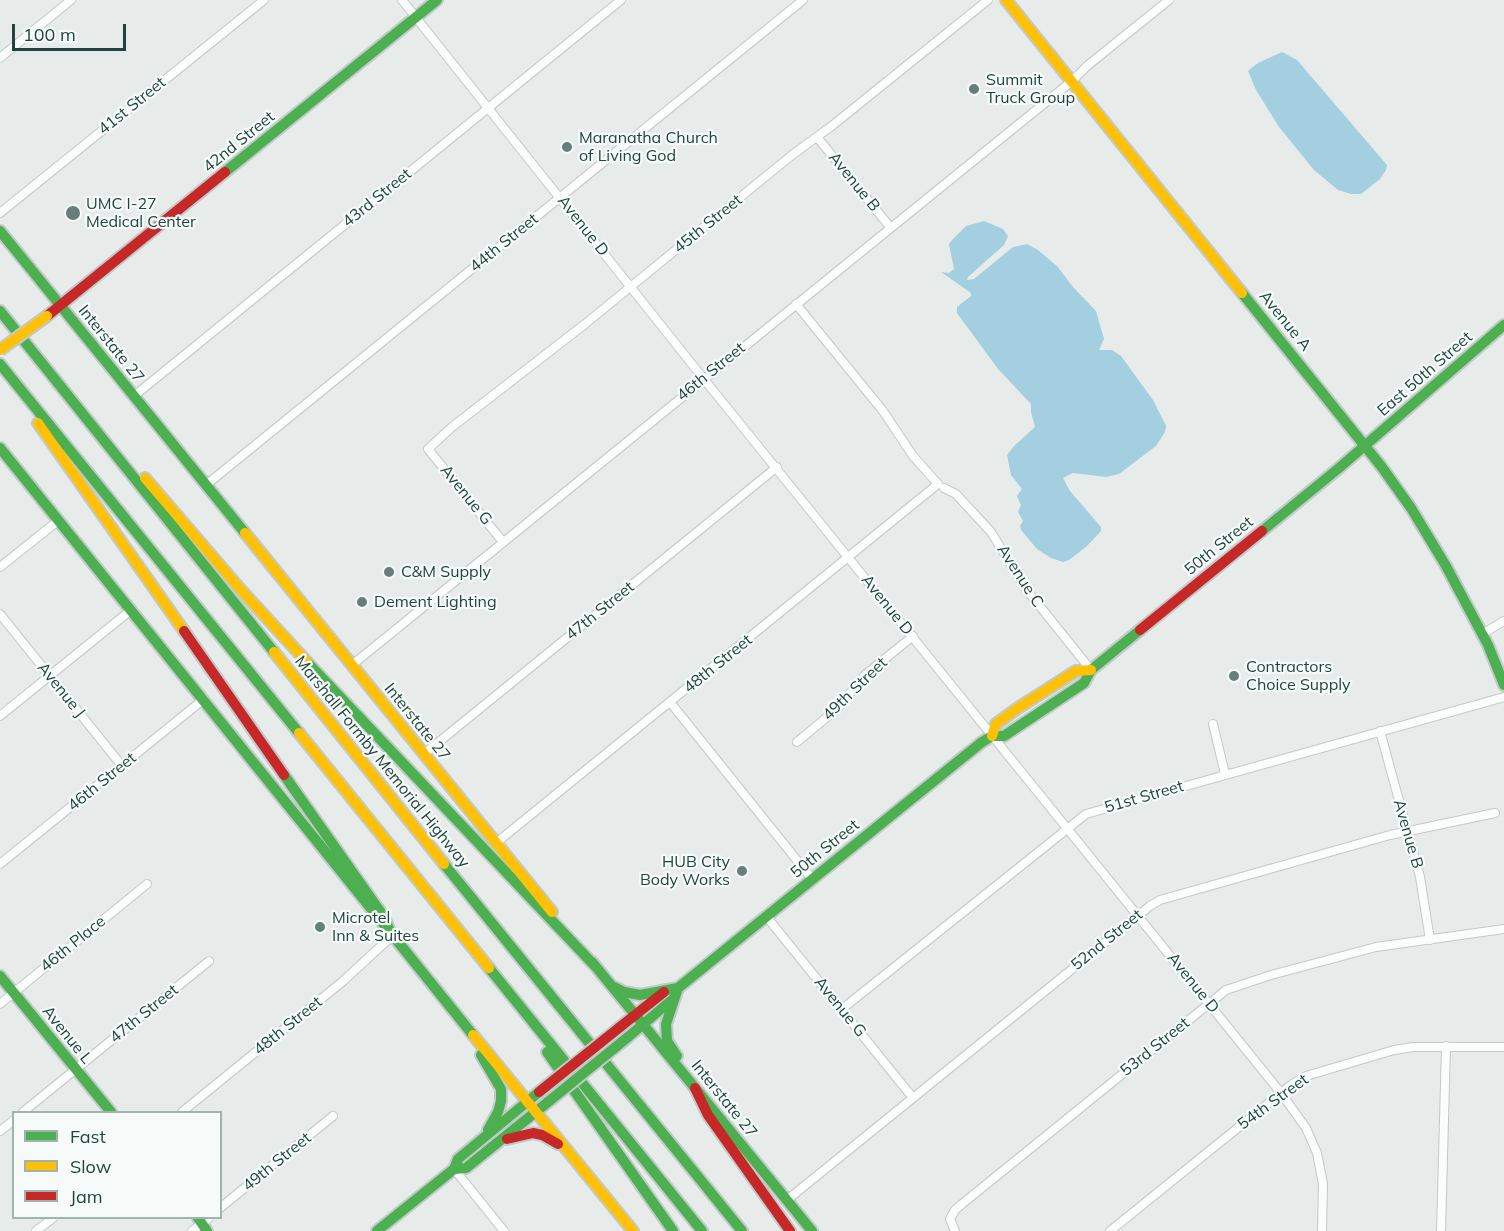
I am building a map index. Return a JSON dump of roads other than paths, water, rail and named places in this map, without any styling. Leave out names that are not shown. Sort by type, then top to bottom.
[{"type":"main road","name":"42nd Street","points":[[0,350],[47,316],[437,0]]},
{"type":"main road","name":"Avenue A","points":[[1006,0],[1366,445],[1396,486],[1431,539],[1482,634],[1504,685]]},
{"type":"main road","name":"Interstate 27","points":[[0,231],[812,1231]]},
{"type":"main road","name":"Marshall Formby Memorial Highway","points":[[0,310],[620,1083],[742,1231]]},
{"type":"main road","name":"East 50th Street","points":[[1366,445],[1504,325]]},
{"type":"main road","points":[[42,363],[103,429],[240,590],[595,966]]},
{"type":"main road","points":[[0,364],[702,1231]]},
{"type":"main road","points":[[14,382],[40,427],[384,917],[392,936]]},
{"type":"main road","name":"50th Street","points":[[992,736],[1004,736],[1084,683],[1091,670],[1366,445]]},
{"type":"main road","points":[[0,448],[204,699],[466,1028],[633,1231]]},
{"type":"main road","name":"50th Street","points":[[377,1231],[454,1169],[458,1159],[539,1092],[635,1015],[674,991],[955,763],[992,736],[996,724],[1076,671],[1091,670]]},
{"type":"main road","points":[[492,970],[573,1090],[673,1231]]},
{"type":"main road","name":"Avenue L","points":[[0,976],[109,1111]]},
{"type":"main road","points":[[611,986],[635,994],[674,991],[666,1024],[666,1037],[708,1115],[790,1231]]},
{"type":"main road","name":"50th Street","points":[[454,1169],[466,1168],[536,1113],[643,1024],[674,991]]},
{"type":"main road","points":[[466,1028],[501,1089],[501,1101],[495,1119],[476,1144]]},
{"type":"main road","points":[[499,1142],[524,1134],[533,1134],[550,1138],[569,1154]]},
{"type":"street","points":[[0,58],[72,0]]},
{"type":"street","name":"41st Street","points":[[0,213],[264,0]]},
{"type":"street","name":"Avenue D","points":[[402,0],[703,378],[1281,1093],[1306,1128],[1317,1153],[1323,1184],[1323,1231]]},
{"type":"street","name":"43rd Street","points":[[134,396],[621,0]]},
{"type":"street","name":"44th Street","points":[[206,485],[803,0]]},
{"type":"street","name":"45th Street","points":[[428,448],[988,0]]},
{"type":"street","name":"46th Street","points":[[352,666],[1169,0]]},
{"type":"street","name":"Avenue B","points":[[817,137],[890,227]]},
{"type":"street","name":"Avenue C","points":[[796,304],[883,411],[913,456],[941,486],[956,494],[991,532],[1026,589],[1091,670]]},
{"type":"street","name":"Avenue G","points":[[428,448],[503,542]]},
{"type":"street","name":"47th Street","points":[[424,754],[777,467]]},
{"type":"street","name":"48th Street","points":[[496,843],[941,486]]},
{"type":"street","points":[[0,567],[59,520]]},
{"type":"street","points":[[0,716],[131,610]]},
{"type":"street","name":"Avenue J","points":[[0,614],[122,766]]},
{"type":"street","points":[[1482,634],[1504,621]]},
{"type":"street","name":"49th Street","points":[[797,742],[826,719],[865,675],[913,636]]},
{"type":"street","name":"51st Street","points":[[842,1009],[1086,814],[1504,697]]},
{"type":"street","name":"46th Street","points":[[0,864],[204,699]]},
{"type":"street","points":[[670,702],[812,879]]},
{"type":"street","points":[[1213,724],[1225,774]]},
{"type":"street","name":"Avenue B","points":[[1380,730],[1420,877],[1430,940]]},
{"type":"street","name":"52nd Street","points":[[787,1200],[1155,903],[1167,897],[1407,832],[1495,813]]},
{"type":"street","name":"46th Place","points":[[0,1004],[147,884]]},
{"type":"street","name":"Avenue G","points":[[766,916],[913,1098]]},
{"type":"street","name":"53rd Street","points":[[955,1231],[950,1219],[955,1210],[1226,990],[1260,978],[1360,951],[1504,929]]},
{"type":"street","name":"48th Street","points":[[184,1111],[342,981],[392,936]]},
{"type":"street","name":"47th Street","points":[[25,1111],[209,961]]},
{"type":"street","points":[[1441,1231],[1446,1046]]},
{"type":"street","name":"54th Street","points":[[1110,1231],[1281,1093],[1306,1076],[1394,1050],[1413,1047],[1504,1047]]},
{"type":"street","name":"49th Street","points":[[222,1206],[333,1116]]},
{"type":"street","points":[[0,1131],[12,1122]]},
{"type":"street","points":[[454,1169],[504,1231]]},
{"type":"street","points":[[36,1231],[52,1219]]},
{"type":"water","points":[[1282,52],[1297,60],[1387,165],[1380,179],[1361,194],[1338,190],[1314,170],[1279,127],[1256,90],[1248,71],[1258,63]]},
{"type":"water","points":[[984,221],[1003,229],[1008,236],[1004,245],[967,280],[974,279],[1013,247],[1027,244],[1038,250],[1057,266],[1096,311],[1104,339],[1099,350],[1112,350],[1121,356],[1153,400],[1166,426],[1156,446],[1119,474],[1106,477],[1073,473],[1063,478],[1070,491],[1101,527],[1101,531],[1087,546],[1063,562],[1037,549],[1020,526],[1023,521],[1018,512],[1021,505],[1017,496],[1022,489],[1011,475],[1007,455],[1035,427],[1031,404],[998,369],[957,313],[957,307],[971,296],[971,293],[941,272],[949,273],[954,269],[949,244],[952,240],[966,226]]},
{"type":"place","name":"Summit Truck Group","points":[[974,89]]},
{"type":"place","name":"Maranatha Church of Living God","points":[[567,147]]},
{"type":"place","name":"UMC I-27 Medical Center","points":[[73,213]]},
{"type":"place","name":"C&M Supply","points":[[389,572]]},
{"type":"place","name":"Dement Lighting","points":[[362,602]]},
{"type":"place","name":"Contractors Choice Supply","points":[[1234,676]]},
{"type":"place","name":"HUB City Body Works","points":[[742,871]]},
{"type":"place","name":"Microtel Inn & Suites","points":[[320,927]]}]
